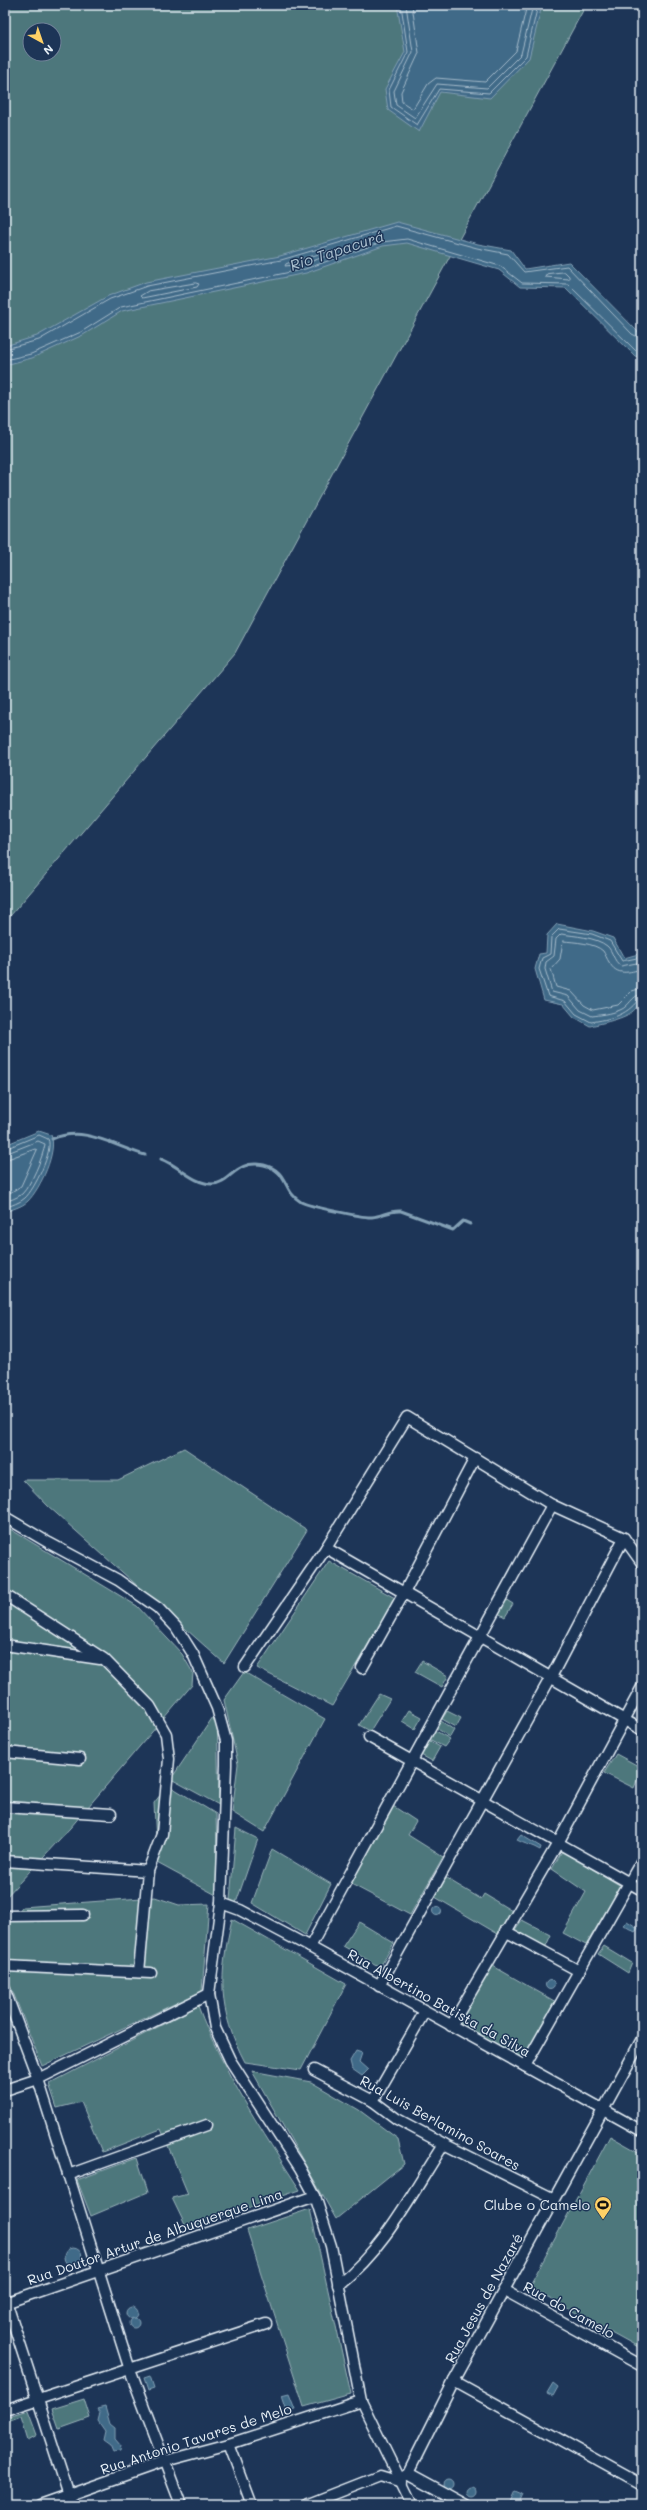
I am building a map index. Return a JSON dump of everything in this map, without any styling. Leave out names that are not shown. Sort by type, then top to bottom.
[{"type":"street","points":[[245,1667],[326,1548],[407,1418],[552,1505],[624,1538],[642,1563]]},
{"type":"street","points":[[362,1668],[404,1593],[475,1458]]},
{"type":"street","points":[[310,1947],[411,1760],[481,1637],[552,1505]]},
{"type":"street","points":[[5,1517],[143,1595],[176,1627],[193,1654],[222,1721],[226,1741],[221,1903],[210,1994],[215,2028],[230,2060],[300,2168],[315,2196],[331,2246],[361,2401],[404,2478],[412,2505]]},
{"type":"street","points":[[379,1986],[551,1677],[624,1538]]},
{"type":"street","points":[[326,1548],[642,1730]]},
{"type":"street","points":[[5,1595],[104,1659],[150,1706],[166,1734],[169,1759],[162,1834],[148,1871],[139,1972]]},
{"type":"street","points":[[5,1645],[104,1659]]},
{"type":"street","points":[[451,2026],[505,1931],[558,1843],[642,1687]]},
{"type":"street","points":[[369,1737],[483,1799],[642,1890]]},
{"type":"street","points":[[5,1752],[80,1759]]},
{"type":"street","points":[[5,1807],[111,1814]]},
{"type":"street","points":[[525,2066],[642,1860]]},
{"type":"street","points":[[5,1861],[148,1871]]},
{"type":"street","name":"Rua Albertino Batista da Silva","points":[[221,1903],[240,1910],[310,1947],[642,2131]]},
{"type":"street","points":[[5,1916],[83,1915]]},
{"type":"street","points":[[505,1931],[579,1971]]},
{"type":"street","points":[[5,1966],[139,1972],[151,1974]]},
{"type":"street","points":[[5,1991],[38,2079],[100,2271],[130,2370],[181,2505]]},
{"type":"street","points":[[5,2090],[38,2079],[210,1994]]},
{"type":"street","points":[[372,2102],[425,2011]]},
{"type":"street","name":"Rua Jesus de Nazaré","points":[[404,2478],[454,2381],[642,2039]]},
{"type":"street","name":"Rua Luis Berlamino Soares","points":[[314,2070],[372,2102],[397,2119],[554,2199]]},
{"type":"street","points":[[68,2175],[207,2125]]},
{"type":"street","points":[[338,2285],[369,2256],[388,2233],[444,2144]]},
{"type":"street","name":"Rua Doutor Artur de Albuquerque Lima","points":[[6,2301],[100,2271],[315,2196]]},
{"type":"street","name":"Rua do Camelo","points":[[504,2290],[642,2366]]},
{"type":"street","points":[[6,2301],[36,2399],[72,2505]]},
{"type":"street","points":[[5,2410],[266,2324]]},
{"type":"street","points":[[454,2381],[642,2485]]},
{"type":"street","name":"Rua Antonio Tavares de Melo","points":[[40,2505],[165,2461],[229,2444],[361,2401]]},
{"type":"street","points":[[229,2444],[252,2505]]},
{"type":"street","points":[[306,2505],[324,2502],[380,2476],[404,2478],[467,2505]]},
{"type":"green space","points":[[5,5],[586,5],[235,653],[5,922]]},
{"type":"green space","points":[[184,1448],[307,1530],[224,1663],[48,1506],[23,1480],[118,1480]]},
{"type":"green space","points":[[5,1526],[137,1606],[182,1654],[193,1673],[192,1685],[70,1828],[5,1898]]},
{"type":"green space","points":[[329,1561],[395,1598],[332,1706],[257,1668]]},
{"type":"green space","points":[[505,1599],[513,1604],[505,1617],[498,1613]]},
{"type":"green space","points":[[422,1661],[448,1676],[442,1687],[415,1672]]},
{"type":"green space","points":[[244,1672],[325,1719],[264,1832],[232,1812],[238,1764],[224,1700]]},
{"type":"green space","points":[[379,1694],[390,1699],[370,1731],[359,1725]]},
{"type":"green space","points":[[409,1710],[422,1717],[415,1729],[402,1721]]},
{"type":"green space","points":[[217,1711],[219,1805],[171,1779]]},
{"type":"green space","points":[[447,1711],[461,1718],[456,1727],[442,1719]]},
{"type":"green space","points":[[441,1721],[454,1730],[450,1737],[436,1728]]},
{"type":"green space","points":[[434,1730],[450,1739],[444,1747],[429,1739]]},
{"type":"green space","points":[[428,1740],[440,1747],[432,1761],[419,1754]]},
{"type":"green space","points":[[616,1754],[642,1768],[634,1788],[604,1773]]},
{"type":"green space","points":[[168,1785],[216,1814],[218,1896],[157,1863],[154,1803]]},
{"type":"green space","points":[[393,1806],[416,1821],[408,1835],[443,1857],[410,1915],[351,1884]]},
{"type":"green space","points":[[236,1828],[258,1839],[236,1903],[230,1900]]},
{"type":"green space","points":[[272,1849],[331,1884],[305,1935],[252,1903]]},
{"type":"green space","points":[[562,1851],[621,1886],[586,1945],[563,1933],[586,1892],[552,1869]]},
{"type":"green space","points":[[446,1878],[481,1899],[484,1894],[512,1911],[498,1934],[435,1897]]},
{"type":"green space","points":[[155,1897],[179,1905],[209,1904],[202,1991],[42,2066],[5,1972],[5,1928],[22,1907]]},
{"type":"green space","points":[[232,1919],[346,1984],[301,2070],[245,2062],[236,2043],[229,2025],[223,1992],[225,1958]]},
{"type":"green space","points":[[522,1920],[551,1935],[545,1948],[514,1931]]},
{"type":"green space","points":[[359,1922],[394,1943],[380,1967],[343,1946]]},
{"type":"green space","points":[[604,1946],[632,1963],[628,1973],[598,1954]]},
{"type":"green space","points":[[493,1966],[556,2002],[523,2060],[456,2024]]},
{"type":"green space","points":[[198,2006],[231,2078],[300,2190],[187,2229],[172,2198],[188,2194],[161,2129],[102,2152],[81,2102],[57,2108],[49,2084]]},
{"type":"green space","points":[[252,2071],[311,2082],[359,2110],[398,2139],[404,2164],[336,2219]]},
{"type":"green space","name":"Clube o Camelo","points":[[610,2136],[642,2154],[642,2349],[529,2287]]},
{"type":"green space","points":[[137,2158],[148,2192],[91,2216],[77,2180]]},
{"type":"green space","points":[[310,2209],[351,2394],[304,2407],[247,2230]]},
{"type":"green space","points":[[84,2399],[90,2418],[59,2429],[52,2409]]},
{"type":"green space","points":[[28,2411],[37,2435],[28,2440],[21,2417],[5,2423],[5,2418]]},
{"type":"water","points":[[397,5],[542,5],[529,58],[490,98],[440,92],[419,132],[388,110],[385,89],[405,52]]},
{"type":"water","name":"Rio Tapacurá","points":[[397,222],[478,244],[511,250],[525,269],[569,262],[642,336],[642,358],[635,356],[566,288],[520,287],[499,270],[407,243],[383,246],[306,273],[122,311],[83,335],[32,358],[5,365],[5,346],[37,336],[108,296],[146,282],[280,256]]},
{"type":"water","points":[[557,924],[593,931],[613,938],[624,958],[642,953],[641,998],[632,1012],[622,1017],[590,1026],[574,1017],[563,1004],[544,1000],[535,969],[539,954],[546,953],[547,935]]},
{"type":"water","points":[[39,1131],[51,1135],[53,1142],[47,1170],[38,1188],[26,1203],[5,1212],[5,1145]]},
{"type":"water","points":[[521,1835],[541,1847],[540,1850],[517,1840]]},
{"type":"water","points":[[435,1907],[439,1907],[441,1911],[439,1915],[435,1915],[433,1913],[433,1909]]},
{"type":"water","points":[[627,1921],[638,1928],[635,1932],[623,1925]]},
{"type":"water","points":[[550,1980],[555,1985],[550,1990],[545,1985]]},
{"type":"water","points":[[356,2051],[362,2053],[359,2062],[368,2070],[362,2076],[352,2069],[350,2061]]},
{"type":"water","points":[[73,2248],[79,2251],[82,2257],[79,2263],[73,2266],[67,2263],[64,2257],[67,2251]]},
{"type":"water","points":[[132,2307],[136,2309],[138,2313],[136,2317],[132,2319],[128,2317],[126,2313],[128,2309]]},
{"type":"water","points":[[134,2318],[139,2323],[134,2328],[129,2323]]},
{"type":"water","points":[[150,2376],[154,2388],[148,2390],[144,2378]]},
{"type":"water","points":[[553,2383],[558,2387],[553,2396],[547,2393]]},
{"type":"water","points":[[289,2394],[295,2409],[286,2411],[281,2396]]},
{"type":"water","points":[[105,2407],[110,2424],[115,2428],[115,2439],[121,2446],[120,2451],[113,2452],[110,2445],[103,2440],[105,2431],[98,2421],[100,2413],[97,2409]]},
{"type":"water","points":[[447,2479],[451,2479],[453,2480],[453,2488],[447,2489],[444,2486],[444,2482]]},
{"type":"water","points":[[473,2487],[478,2492],[473,2497],[468,2492]]},
{"type":"water","points":[[516,2491],[523,2494],[518,2505],[510,2504]]},
{"type":"waterway","points":[[52,1139],[64,1135],[76,1134],[99,1138],[145,1155]]},
{"type":"waterway","points":[[161,1159],[198,1181],[212,1184],[224,1180],[239,1168],[246,1165],[264,1165],[278,1172],[295,1197],[306,1204],[367,1217],[393,1211],[401,1211],[453,1230],[463,1221],[470,1224]]},
{"type":"place","name":"Clube o Camelo","points":[[603,2220]]}]
